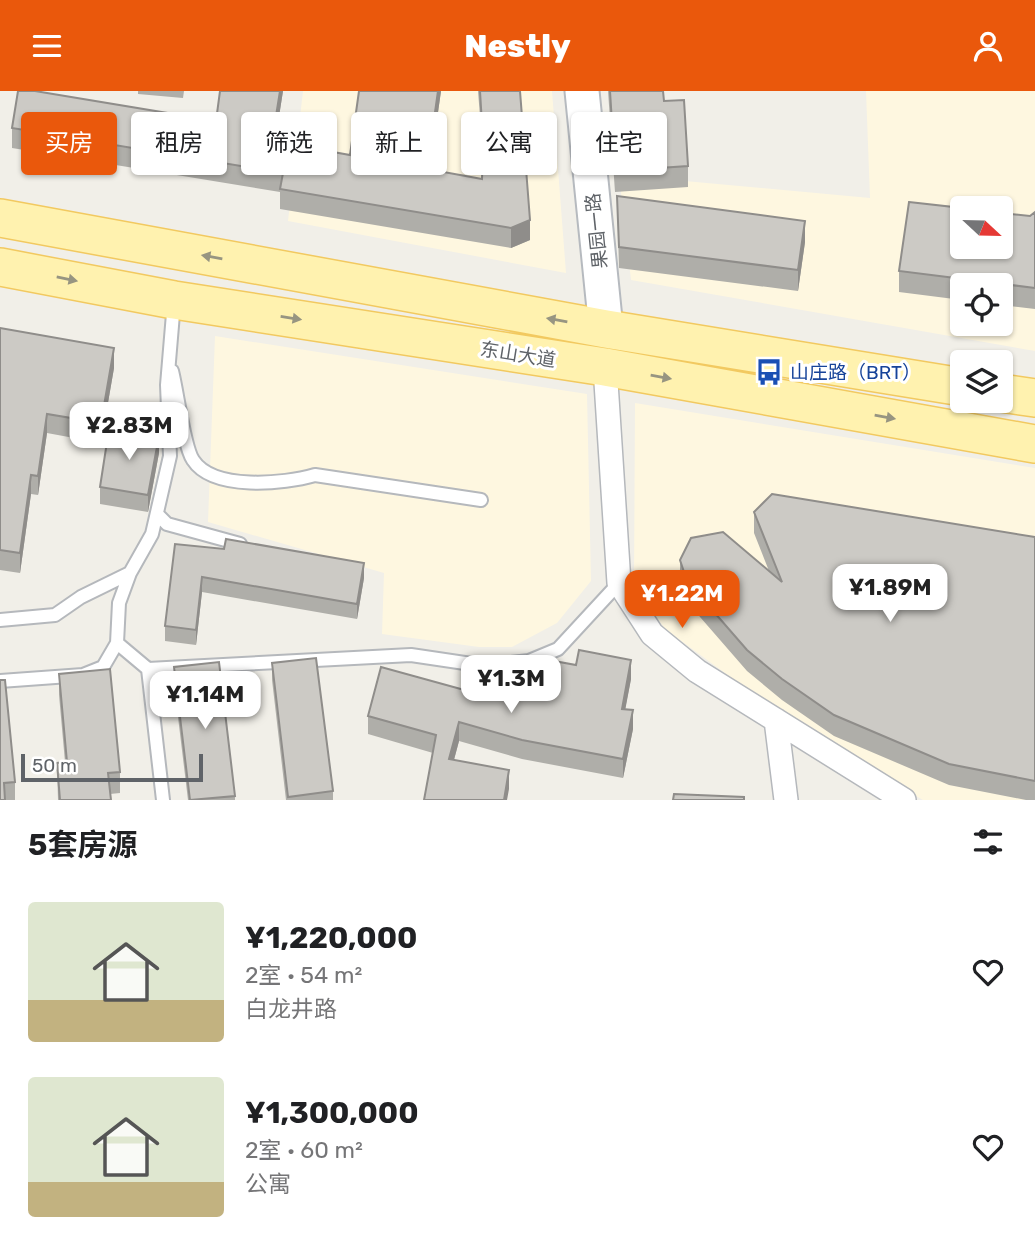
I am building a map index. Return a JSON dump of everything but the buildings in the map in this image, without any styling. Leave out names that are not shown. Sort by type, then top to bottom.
[{"type":"main road","name":"东山大道","points":[[0,218],[606,329],[950,385]]},
{"type":"main road","name":"东山大道","points":[[0,267],[174,300],[605,367],[1035,444]]},
{"type":"main road","points":[[1013,395],[1035,398]]},
{"type":"street","name":"果园一路","points":[[582,91],[606,329]]},
{"type":"street","points":[[605,367],[618,583],[652,634],[698,671],[904,800]]},
{"type":"street","points":[[776,720],[786,800]]},
{"type":"lane","points":[[0,681],[83,675],[103,667],[117,643],[119,603],[130,573],[152,534],[170,456],[167,385],[174,300]]},
{"type":"lane","points":[[169,357],[191,459],[203,471],[228,481],[293,481],[315,475],[481,500]]},
{"type":"lane","points":[[157,514],[167,524],[249,546]]},
{"type":"lane","points":[[0,620],[55,615],[81,597],[130,573]]},
{"type":"lane","points":[[117,643],[148,669],[411,655],[485,666],[529,661],[558,649],[618,583]]},
{"type":"lane","points":[[148,669],[163,800]]},
{"type":"shaded area","points":[[303,91],[552,91],[554,112],[461,112],[461,175],[557,175],[557,156],[566,273],[288,221],[293,175],[337,175],[337,112],[301,112]]},
{"type":"shaded area","points":[[866,91],[1035,91],[1035,351],[631,280],[619,175],[870,198]]},
{"type":"shaded area","points":[[215,336],[587,394],[591,581],[557,623],[512,647],[479,647],[382,634],[384,573],[208,522]]},
{"type":"shaded area","points":[[635,403],[1035,468],[1035,800],[923,800],[805,732],[665,629],[634,584]]},
{"type":"place","name":"山庄路（BRT）","points":[[769,372]]}]
